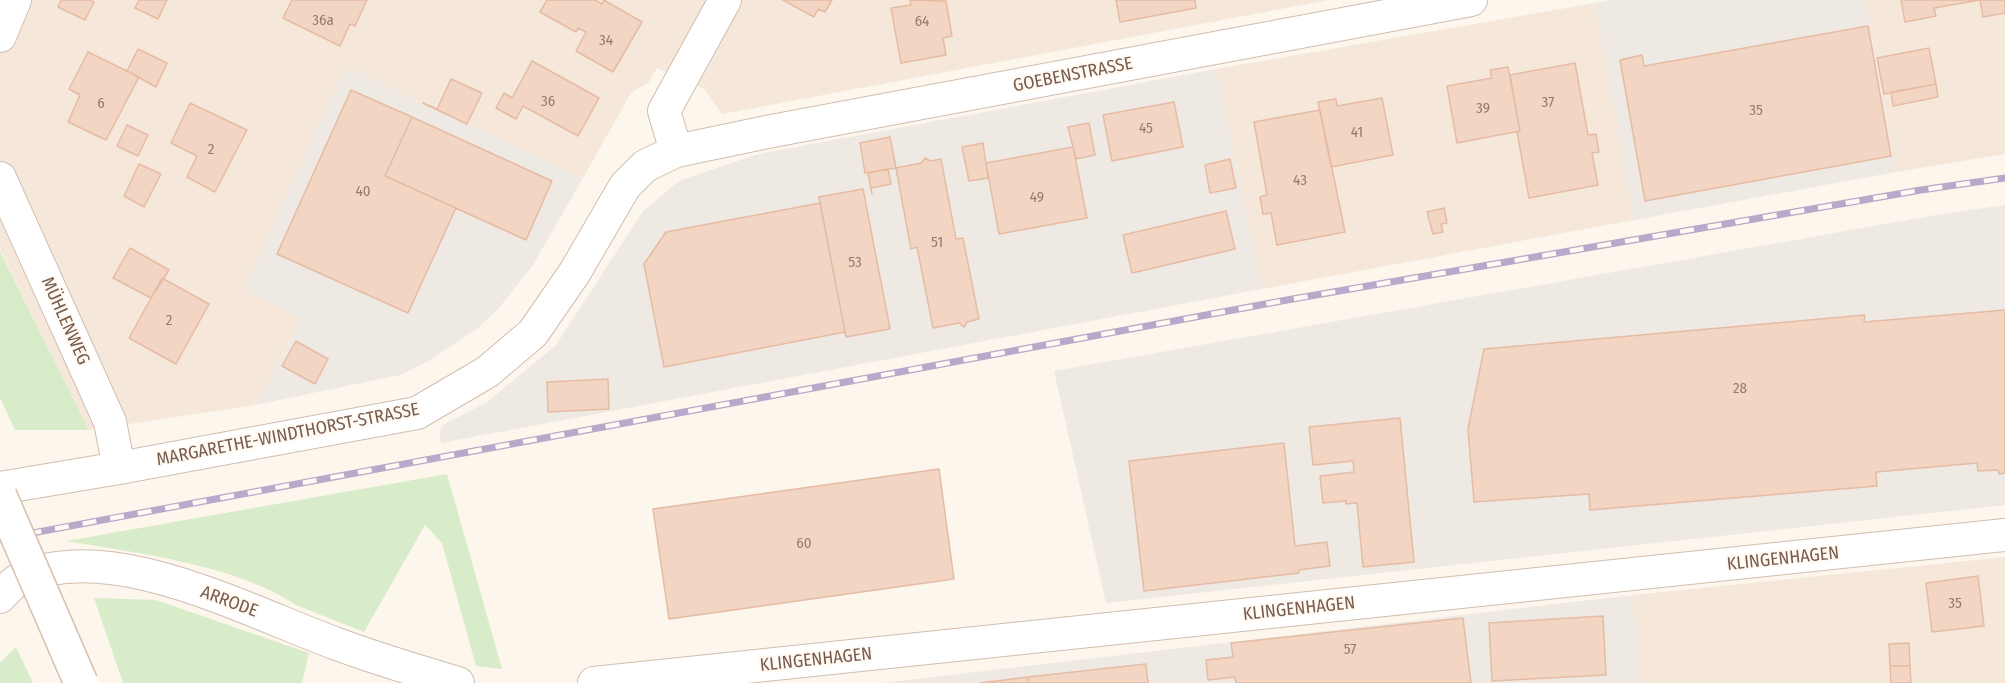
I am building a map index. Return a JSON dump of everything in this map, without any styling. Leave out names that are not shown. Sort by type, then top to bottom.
[{"type":"main road","points":[[0,496],[81,683]]},
{"type":"street","points":[[0,36],[15,0]]},
{"type":"street","points":[[676,151],[664,111],[725,0]]},
{"type":"street","name":"GOEBENSTRASSE","points":[[676,151],[771,131],[1471,0]]},
{"type":"street","name":"MARGARETHE-WINDTHORST-STRASSE","points":[[0,488],[417,413],[487,372],[533,333],[575,272],[625,186],[645,166],[676,151]]},
{"type":"street","name":"MÜHLENWEG","points":[[0,178],[110,422],[119,468]]},
{"type":"street","name":"KLINGENHAGEN","points":[[594,683],[2005,535]]},
{"type":"street","name":"ARRODE","points":[[0,597],[18,579],[57,567],[112,569],[158,578],[245,607],[336,644],[458,683]]},
{"type":"shaded area","points":[[0,0],[1329,0],[722,114],[704,89],[657,68],[649,82],[631,93],[583,178],[345,67],[246,287],[302,320],[255,405],[89,430],[0,249]]},
{"type":"shaded area","points":[[1612,0],[1865,0],[1896,172],[1634,220],[1595,3]]},
{"type":"shaded area","points":[[1865,0],[2005,0],[2005,154],[1896,172]]},
{"type":"shaded area","points":[[1595,3],[1634,220],[1262,289],[1216,69]]},
{"type":"shaded area","points":[[345,67],[583,178],[533,265],[499,308],[478,328],[430,360],[400,375],[255,405],[302,320],[245,288]]},
{"type":"shaded area","points":[[1216,69],[1262,289],[441,443],[439,430],[443,425],[487,402],[556,345],[643,211],[679,181],[758,154]]},
{"type":"shaded area","points":[[2005,205],[2005,505],[1106,603],[1054,371],[1936,215]]},
{"type":"shaded area","points":[[2005,557],[2005,683],[1638,683],[1633,595]]},
{"type":"shaded area","points":[[1633,595],[1638,683],[882,683]]},
{"type":"green space","points":[[0,251],[89,430],[15,430],[0,398]]},
{"type":"green space","points":[[447,474],[502,669],[476,666],[442,543],[425,525],[364,632],[296,605],[272,591],[216,570],[154,556],[66,541]]},
{"type":"green space","points":[[94,598],[156,600],[309,653],[302,683],[123,683]]},
{"type":"green space","points":[[16,647],[33,683],[0,683],[0,663]]},
{"type":"building","points":[[61,0],[94,2],[85,20],[58,7]]},
{"type":"building","points":[[139,0],[167,0],[158,19],[135,8]]},
{"type":"building","points":[[292,0],[367,0],[355,26],[350,24],[340,46],[283,18]]},
{"type":"building","points":[[547,0],[595,0],[602,4],[604,0],[642,22],[613,72],[576,51],[586,32],[578,28],[576,32],[540,12]]},
{"type":"building","points":[[783,0],[832,0],[825,12],[818,9],[814,17]]},
{"type":"building","points":[[910,0],[946,1],[952,36],[943,38],[946,55],[901,63],[891,8],[911,5]]},
{"type":"building","points":[[1116,0],[1195,0],[1196,8],[1120,22]]},
{"type":"building","points":[[1901,0],[1980,0],[1934,8],[1936,16],[1905,22]]},
{"type":"building","points":[[1980,0],[2005,0],[2005,13],[1983,17]]},
{"type":"building","points":[[1868,26],[1891,156],[1645,201],[1620,60],[1642,55],[1644,66]]},
{"type":"building","points":[[1929,48],[1936,84],[1884,94],[1877,58]]},
{"type":"building","points":[[138,49],[167,63],[156,87],[127,71]]},
{"type":"building","points":[[88,52],[139,77],[106,140],[68,122],[80,95],[69,89]]},
{"type":"building","points":[[532,61],[599,98],[578,136],[523,106],[516,119],[496,108],[504,93],[512,98]]},
{"type":"building","points":[[1575,63],[1588,135],[1596,134],[1599,152],[1592,153],[1598,185],[1529,198],[1510,75]]},
{"type":"building","points":[[1508,67],[1520,131],[1457,143],[1447,86],[1492,78],[1490,70]]},
{"type":"building","points":[[451,79],[482,93],[467,124],[423,103],[437,109]]},
{"type":"building","points":[[1936,84],[1938,97],[1893,106],[1891,92]]},
{"type":"building","points":[[351,90],[412,117],[385,176],[456,208],[408,313],[277,254]]},
{"type":"building","points":[[1382,98],[1393,155],[1331,167],[1318,102],[1336,99],[1337,106]]},
{"type":"building","points":[[1174,102],[1183,147],[1112,161],[1103,115]]},
{"type":"building","points":[[190,103],[247,130],[215,192],[187,177],[197,156],[171,143]]},
{"type":"building","points":[[1320,110],[1345,232],[1277,245],[1271,213],[1263,214],[1260,197],[1267,195],[1254,122]]},
{"type":"building","points":[[412,117],[552,181],[526,240],[385,176]]},
{"type":"building","points":[[1089,123],[1095,155],[1076,159],[1068,127]]},
{"type":"building","points":[[127,125],[148,135],[138,156],[117,146]]},
{"type":"building","points":[[890,137],[896,168],[865,173],[860,143]]},
{"type":"building","points":[[983,143],[988,178],[969,181],[962,147]]},
{"type":"building","points":[[1073,147],[1087,218],[999,234],[986,163]]},
{"type":"building","points":[[925,158],[930,161],[941,159],[956,239],[963,238],[979,319],[967,322],[964,327],[959,323],[933,328],[917,247],[911,249],[896,168],[921,163]]},
{"type":"building","points":[[1230,159],[1236,188],[1210,193],[1205,165]]},
{"type":"building","points":[[139,164],[161,174],[144,207],[124,196]]},
{"type":"building","points":[[888,169],[891,184],[871,188],[872,194],[868,173]]},
{"type":"building","points":[[863,189],[890,329],[846,337],[819,197]]},
{"type":"building","points":[[820,203],[845,332],[664,367],[644,264],[666,232]]},
{"type":"building","points":[[1444,208],[1447,223],[1441,224],[1443,232],[1433,234],[1427,212]]},
{"type":"building","points":[[1226,211],[1235,249],[1132,273],[1123,235]]},
{"type":"building","points":[[130,248],[169,270],[151,298],[113,278]]},
{"type":"building","points":[[162,278],[209,304],[176,364],[129,338]]},
{"type":"building","points":[[2005,310],[2005,473],[1999,474],[1998,470],[1978,471],[1977,463],[1876,472],[1877,486],[1590,510],[1589,494],[1474,502],[1468,429],[1484,349],[1865,315],[1864,322]]},
{"type":"building","points":[[296,341],[328,359],[315,384],[282,366]]},
{"type":"building","points":[[608,379],[609,409],[548,412],[547,382]]},
{"type":"building","points":[[1400,418],[1414,562],[1363,567],[1357,503],[1346,504],[1346,501],[1323,503],[1320,476],[1354,472],[1353,461],[1313,465],[1309,427]]},
{"type":"building","points":[[1284,443],[1295,546],[1327,542],[1330,566],[1298,570],[1299,573],[1144,591],[1129,461]]},
{"type":"building","points":[[939,469],[954,579],[669,619],[653,509]]},
{"type":"building","points":[[1978,576],[1984,626],[1932,632],[1926,583]]},
{"type":"building","points":[[1603,616],[1606,675],[1492,681],[1489,623]]},
{"type":"building","points":[[1463,618],[1471,683],[1236,683],[1235,677],[1208,680],[1206,660],[1233,657],[1231,643]]},
{"type":"building","points":[[1909,643],[1910,666],[1890,666],[1889,644]]},
{"type":"building","points":[[1146,664],[1148,683],[1029,683],[1028,677]]},
{"type":"building","points":[[1890,666],[1910,666],[1911,683],[1891,683]]},
{"type":"building","points":[[1028,677],[1029,683],[980,683]]},
{"type":"railway","points":[[0,539],[1287,300],[1921,190],[2005,178]]}]
